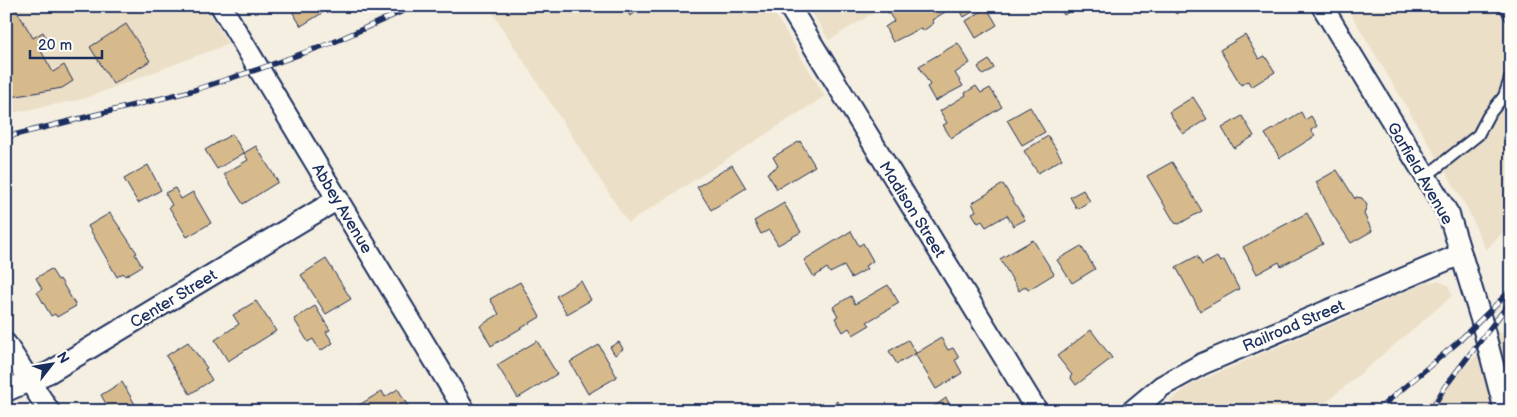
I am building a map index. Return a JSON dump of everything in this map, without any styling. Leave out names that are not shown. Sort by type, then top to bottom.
[{"type":"street","name":"Abbey Avenue","points":[[221,6],[465,411]]},
{"type":"street","name":"Madison Street","points":[[789,6],[1037,411]]},
{"type":"street","name":"Garfield Avenue","points":[[1322,6],[1449,215],[1505,411]]},
{"type":"street","name":"Center Street","points":[[6,392],[50,372],[338,199]]},
{"type":"street","name":"Railroad Street","points":[[1132,411],[1162,386],[1202,364],[1461,254]]},
{"type":"street","points":[[6,344],[49,411]]},
{"type":"lane","points":[[1506,6],[1511,17]]},
{"type":"lane","points":[[1425,177],[1478,135],[1488,116],[1504,96],[1511,76]]},
{"type":"shaded area","points":[[6,6],[206,6],[228,44],[83,99],[6,114]]},
{"type":"shaded area","points":[[488,6],[770,6],[825,96],[628,223]]},
{"type":"shaded area","points":[[808,6],[885,6],[829,40]]},
{"type":"shaded area","points":[[1346,6],[1511,6],[1511,224],[1486,250],[1466,206]]},
{"type":"shaded area","points":[[1438,281],[1448,285],[1452,296],[1316,411],[1157,411],[1192,384],[1428,282]]},
{"type":"shaded area","points":[[1511,322],[1511,411],[1419,411]]},
{"type":"building","points":[[6,6],[14,6],[33,38],[43,32],[50,45],[41,51],[53,72],[64,65],[73,81],[62,88],[6,98]]},
{"type":"building","points":[[289,6],[325,6],[327,10],[301,26]]},
{"type":"building","points":[[625,6],[646,6],[630,16]]},
{"type":"building","points":[[896,6],[941,6],[945,12],[932,20],[934,23],[923,31],[921,28],[893,42],[885,27],[894,21],[888,12]]},
{"type":"building","points":[[958,6],[982,6],[964,17]]},
{"type":"building","points":[[1058,6],[1078,6],[1064,15]]},
{"type":"building","points":[[1171,6],[1188,6],[1176,14]]},
{"type":"building","points":[[987,8],[997,25],[976,38],[966,21]]},
{"type":"building","points":[[126,24],[150,61],[113,84],[90,47]]},
{"type":"building","points":[[1245,35],[1259,59],[1265,56],[1275,72],[1251,87],[1248,81],[1241,85],[1220,50]]},
{"type":"building","points":[[958,43],[970,63],[955,73],[963,86],[935,101],[927,87],[930,85],[919,66]]},
{"type":"building","points":[[989,60],[994,68],[983,75],[978,67]]},
{"type":"building","points":[[976,86],[981,93],[990,88],[1002,107],[951,138],[943,125],[947,123],[940,111],[966,95],[965,93]]},
{"type":"building","points":[[1193,97],[1207,119],[1183,134],[1169,112]]},
{"type":"building","points":[[1030,107],[1045,132],[1022,145],[1007,120]]},
{"type":"building","points":[[1301,112],[1305,120],[1311,116],[1317,126],[1311,130],[1315,136],[1280,158],[1265,134]]},
{"type":"building","points":[[1242,116],[1254,136],[1234,148],[1222,128]]},
{"type":"building","points":[[232,134],[244,153],[217,169],[205,150]]},
{"type":"building","points":[[1048,136],[1062,159],[1038,173],[1024,151]]},
{"type":"building","points":[[800,141],[815,166],[777,189],[767,173],[778,166],[773,157]]},
{"type":"building","points":[[256,146],[278,182],[243,204],[224,174],[248,160],[244,153]]},
{"type":"building","points":[[1172,162],[1202,211],[1179,224],[1175,223],[1147,176]]},
{"type":"building","points":[[148,165],[161,190],[138,203],[124,179]]},
{"type":"building","points":[[732,165],[746,188],[711,210],[697,187]]},
{"type":"building","points":[[1337,170],[1355,199],[1356,197],[1362,198],[1367,205],[1364,214],[1372,231],[1351,243],[1331,212],[1316,182]]},
{"type":"building","points":[[1003,184],[1025,220],[1013,226],[1007,215],[986,227],[982,221],[978,223],[972,213],[976,211],[972,203]]},
{"type":"building","points":[[175,188],[181,199],[193,192],[211,223],[187,237],[169,207],[172,205],[165,193]]},
{"type":"building","points":[[1083,190],[1090,201],[1077,209],[1070,197]]},
{"type":"building","points":[[784,203],[801,232],[778,245],[769,230],[761,234],[754,221]]},
{"type":"building","points":[[110,213],[137,253],[135,254],[142,266],[125,276],[123,273],[117,277],[88,226]]},
{"type":"building","points":[[1307,213],[1323,244],[1281,266],[1279,262],[1257,274],[1243,247]]},
{"type":"building","points":[[851,231],[859,246],[863,243],[873,261],[865,266],[867,269],[851,278],[844,266],[830,273],[827,268],[814,277],[804,260]]},
{"type":"building","points":[[1033,240],[1054,274],[1028,290],[1026,286],[1019,291],[1000,259]]},
{"type":"building","points":[[1081,246],[1095,269],[1072,283],[1057,260]]},
{"type":"building","points":[[1197,256],[1202,265],[1217,257],[1220,262],[1224,260],[1239,289],[1200,311],[1176,267]]},
{"type":"building","points":[[326,259],[351,299],[326,314],[301,275]]},
{"type":"building","points":[[51,269],[58,280],[60,279],[76,306],[57,317],[55,314],[51,316],[37,292],[42,289],[36,278]]},
{"type":"building","points":[[581,281],[591,300],[567,314],[556,296]]},
{"type":"building","points":[[520,282],[540,317],[491,346],[480,326],[499,314],[490,299]]},
{"type":"building","points":[[888,285],[899,303],[867,322],[870,325],[853,335],[849,328],[843,332],[835,318],[838,316],[833,307],[851,296],[855,304]]},
{"type":"building","points":[[256,301],[276,331],[228,361],[215,340],[239,324],[233,315]]},
{"type":"building","points":[[315,306],[330,330],[326,332],[333,343],[320,351],[313,339],[308,342],[294,319]]},
{"type":"building","points":[[1091,330],[1112,358],[1076,385],[1070,377],[1072,375],[1057,356]]},
{"type":"building","points":[[941,338],[948,350],[953,348],[959,358],[955,360],[962,373],[936,389],[915,354]]},
{"type":"building","points":[[908,340],[916,353],[897,364],[889,351]]},
{"type":"building","points":[[537,341],[557,374],[518,398],[497,365]]},
{"type":"building","points":[[188,342],[207,368],[205,369],[212,380],[190,394],[166,356]]},
{"type":"building","points":[[619,342],[623,349],[615,355],[610,347]]},
{"type":"building","points":[[599,345],[617,377],[588,394],[570,362]]},
{"type":"building","points":[[122,382],[139,411],[106,411],[109,409],[101,395]]},
{"type":"building","points":[[398,389],[409,408],[404,411],[351,410],[382,391],[385,397]]},
{"type":"building","points":[[946,398],[954,411],[929,411],[929,410]]},
{"type":"building","points":[[837,401],[844,411],[824,411]]},
{"type":"building","points":[[813,402],[820,411],[801,411]]},
{"type":"railway","points":[[6,137],[191,91],[334,42],[414,6]]},
{"type":"railway","points":[[1376,411],[1457,343],[1511,290]]},
{"type":"railway","points":[[1431,411],[1444,388],[1511,301]]}]
